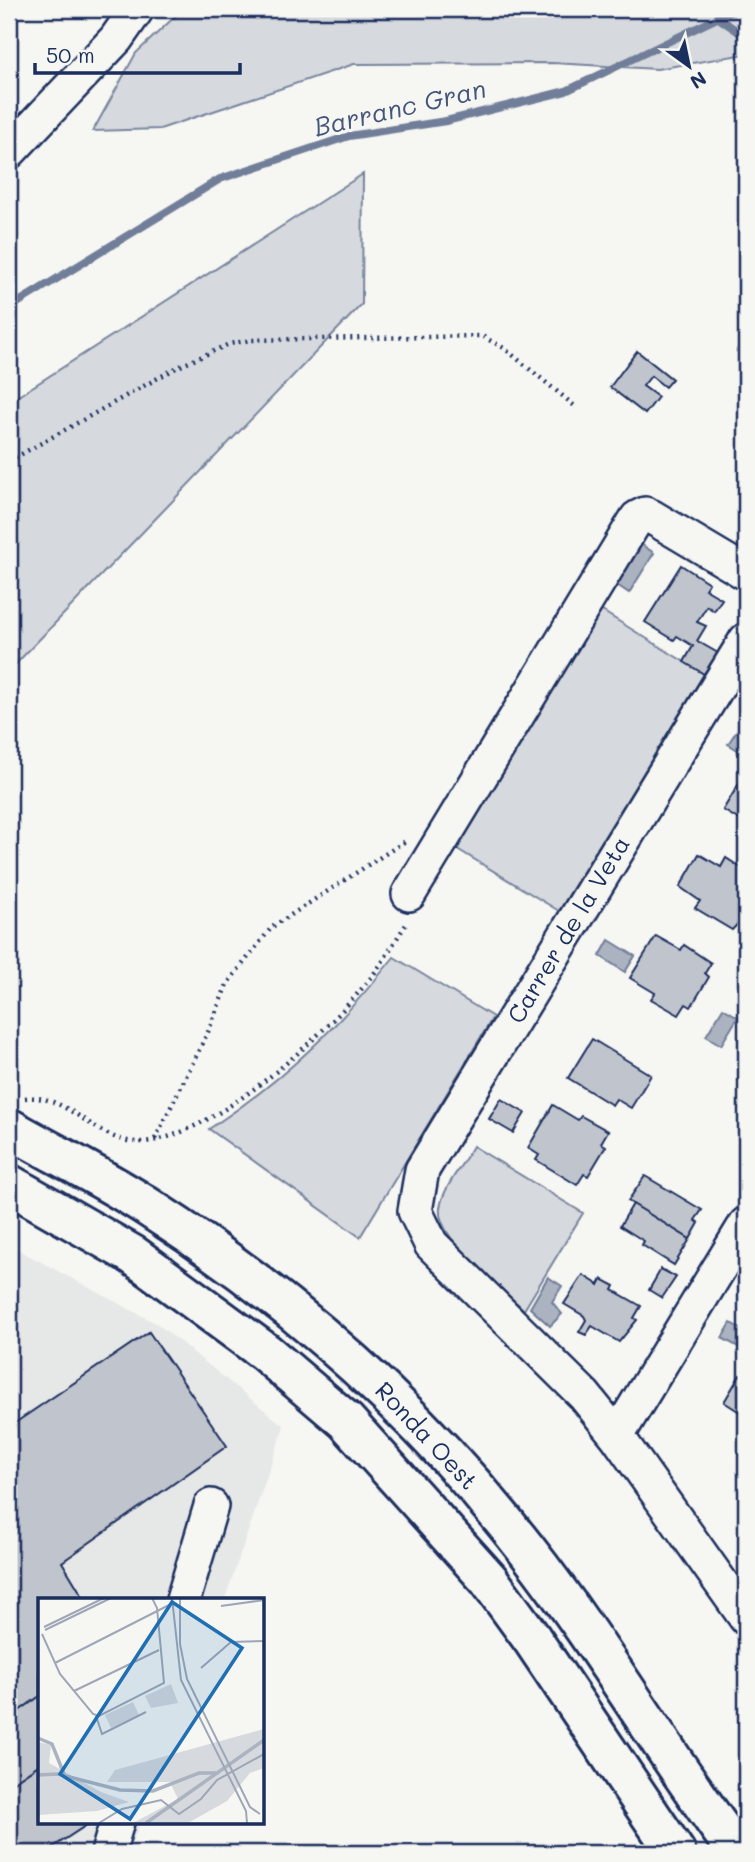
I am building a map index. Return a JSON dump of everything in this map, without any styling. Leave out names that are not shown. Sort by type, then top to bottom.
[{"type":"main road","name":"Ronda Oest","points":[[16,1113],[298,1315],[370,1377],[422,1428],[525,1547],[557,1590],[738,1853]]},
{"type":"main road","name":"Ronda Oest","points":[[9,1184],[133,1255],[265,1352],[346,1421],[489,1580],[532,1639],[676,1853]]},
{"type":"street","points":[[9,152],[116,39],[137,9]]},
{"type":"street","points":[[409,894],[637,518],[645,514],[652,516],[746,573]]},
{"type":"street","name":"Carrer de la Veta","points":[[617,1436],[559,1368],[447,1262],[420,1227],[415,1211],[415,1198],[422,1170],[746,640]]},
{"type":"street","points":[[746,1224],[617,1436],[746,1618]]},
{"type":"street","points":[[184,1598],[211,1506]]},
{"type":"street","points":[[108,1853],[116,1824]]},
{"type":"path","points":[[9,461],[176,368],[229,344],[251,340],[474,335],[493,340],[576,407]]},
{"type":"path","points":[[154,1140],[208,1032],[227,985],[272,927],[395,846],[456,817]]},
{"type":"path","points":[[16,1113],[37,1097],[61,1104],[103,1131],[135,1142],[170,1137],[224,1110],[311,1043],[380,965],[421,900],[409,894]]},
{"type":"shaded area","points":[[183,9],[746,9],[746,54],[657,69],[553,63],[354,64],[160,129],[93,131],[136,53]]},
{"type":"shaded area","points":[[363,174],[362,304],[9,671],[9,402]]},
{"type":"shaded area","points":[[641,544],[654,553],[629,593],[617,585]]},
{"type":"shaded area","points":[[594,606],[704,674],[559,911],[449,844]]},
{"type":"shaded area","points":[[746,722],[744,754],[728,744],[742,723]]},
{"type":"shaded area","points":[[609,940],[635,956],[625,972],[600,956]]},
{"type":"shaded area","points":[[394,957],[493,1017],[360,1237],[209,1129],[262,1091],[309,1050]]},
{"type":"shaded area","points":[[723,1008],[738,1017],[721,1045],[706,1036]]},
{"type":"shaded area","points":[[473,1146],[583,1213],[524,1310],[459,1248],[448,1234],[442,1220],[440,1208],[445,1192]]},
{"type":"shaded area","points":[[9,1245],[159,1325],[284,1426],[225,1598],[38,1598],[38,1824],[140,1824],[127,1853],[9,1853]]},
{"type":"shaded area","points":[[548,1277],[562,1286],[552,1302],[562,1314],[550,1326],[530,1308]]},
{"type":"shaded area","points":[[731,1323],[746,1332],[746,1351],[722,1338]]},
{"type":"building","points":[[746,324],[746,354],[737,351]]},
{"type":"building","points":[[637,351],[672,379],[665,387],[651,376],[643,386],[658,397],[645,414],[610,387]]},
{"type":"building","points":[[681,565],[709,583],[705,589],[722,599],[714,611],[707,606],[697,622],[706,626],[697,641],[718,653],[704,674],[684,662],[693,646],[677,636],[674,640],[645,622]]},
{"type":"building","points":[[740,782],[746,786],[746,824],[723,810]]},
{"type":"building","points":[[699,854],[721,867],[726,858],[746,871],[746,915],[732,930],[695,908],[700,901],[680,887]]},
{"type":"building","points":[[656,936],[681,950],[684,945],[711,963],[705,973],[709,977],[691,1007],[686,1004],[679,1015],[651,999],[655,993],[630,978]]},
{"type":"building","points":[[592,1039],[651,1075],[631,1108],[616,1099],[612,1105],[568,1078]]},
{"type":"building","points":[[501,1099],[525,1113],[513,1133],[489,1119]]},
{"type":"building","points":[[553,1105],[578,1120],[581,1116],[608,1131],[601,1143],[606,1146],[588,1176],[584,1174],[577,1185],[536,1160],[539,1155],[528,1148]]},
{"type":"building","points":[[645,1176],[702,1210],[695,1220],[699,1223],[690,1239],[628,1201]]},
{"type":"building","points":[[633,1204],[690,1239],[674,1265],[642,1245],[644,1241],[620,1226]]},
{"type":"building","points":[[661,1269],[676,1277],[662,1298],[649,1290]]},
{"type":"building","points":[[583,1275],[599,1285],[602,1279],[615,1286],[613,1290],[641,1306],[634,1318],[637,1320],[619,1342],[592,1326],[586,1335],[579,1332],[586,1320],[584,1316],[564,1304]]},
{"type":"building","points":[[149,1332],[227,1446],[62,1562],[84,1598],[38,1598],[38,1697],[9,1718],[9,1427]]},
{"type":"building","points":[[740,1375],[746,1379],[746,1416],[724,1402]]},
{"type":"building","points":[[38,1697],[38,1765],[9,1785],[9,1718]]},
{"type":"building","points":[[38,1765],[38,1824],[88,1824],[44,1853],[9,1853],[9,1785]]},
{"type":"waterway","name":"Barranc Gran","points":[[9,308],[220,179],[349,136],[446,121],[566,91],[736,9]]},
{"type":"waterway","points":[[717,17],[746,37]]}]
